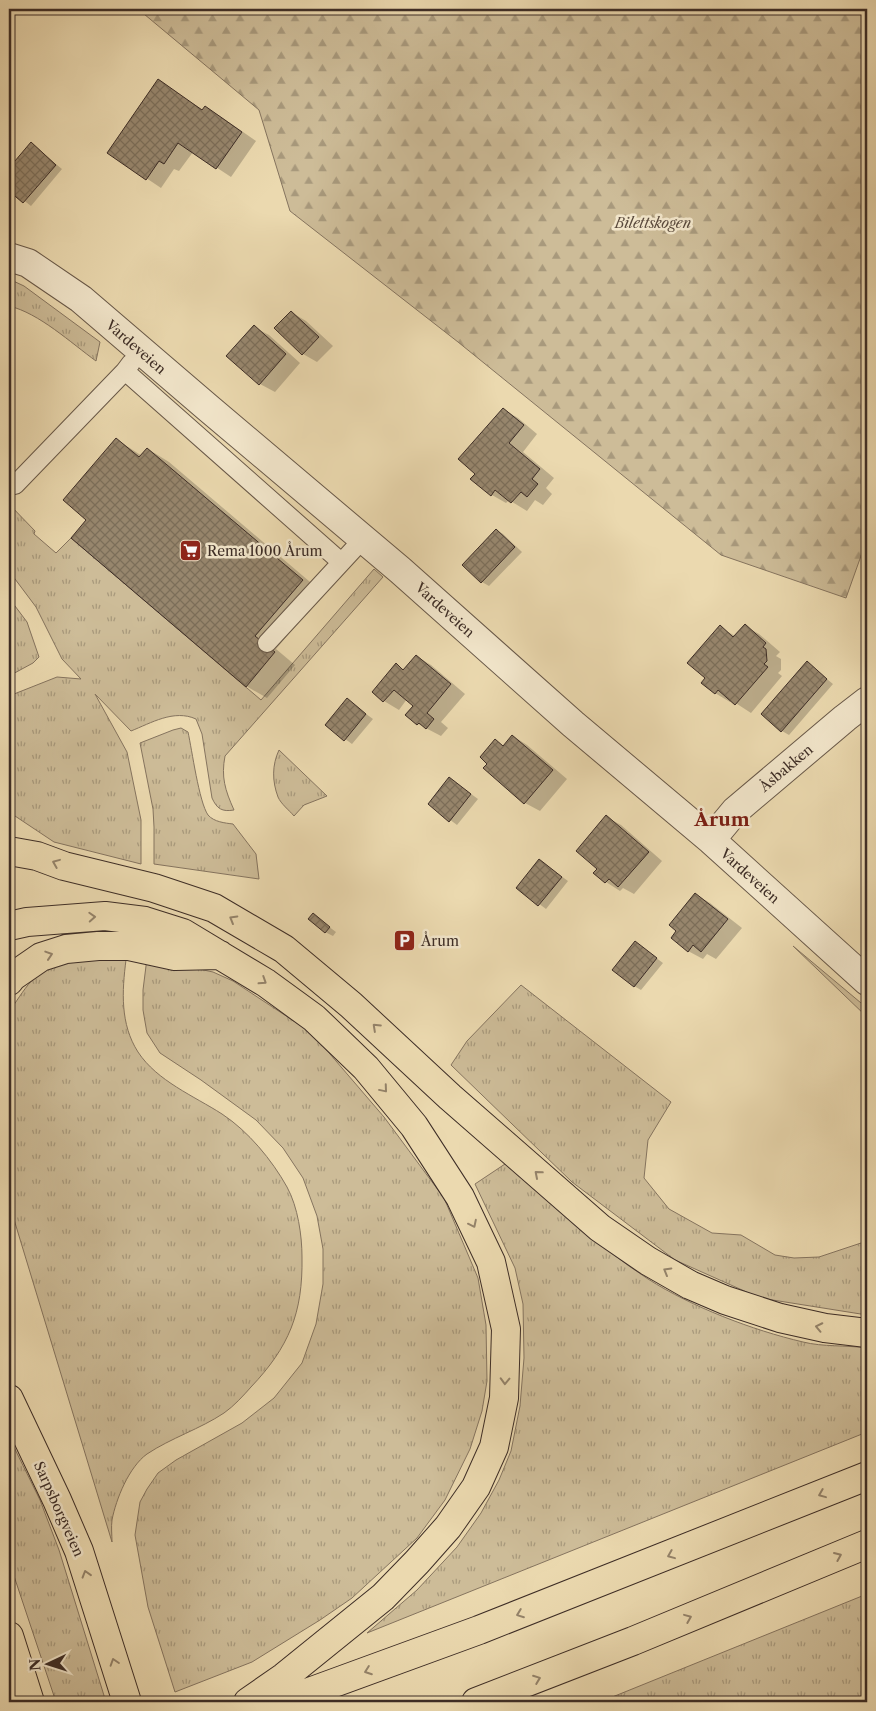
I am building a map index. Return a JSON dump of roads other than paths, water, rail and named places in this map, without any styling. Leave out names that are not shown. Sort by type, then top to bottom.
[{"type":"highway","points":[[9,851],[38,856],[64,866],[154,888],[214,908],[284,949],[351,1004],[450,1097],[600,1228],[648,1260],[690,1284],[725,1300],[798,1322],[825,1328],[867,1333]]},
{"type":"highway","points":[[9,926],[27,922],[105,916],[144,921],[183,934],[266,983],[314,1018],[366,1068],[414,1126],[460,1197],[491,1262],[506,1329],[504,1398],[494,1447],[476,1487],[448,1527],[418,1562],[383,1597],[284,1677],[248,1702]]},
{"type":"highway","points":[[9,981],[41,957],[66,949],[128,946],[175,956],[222,956]]},
{"type":"highway","name":"Sarpsborgveien","points":[[9,1399],[79,1551],[127,1702]]},
{"type":"highway","points":[[282,1702],[498,1623],[867,1476]]},
{"type":"highway","points":[[476,1702],[642,1637],[867,1544]]},
{"type":"highway","points":[[9,1636],[30,1702]]},
{"type":"street","name":"Vardeveien","points":[[9,257],[28,264],[81,299],[133,361],[363,539],[400,570],[573,724],[711,840],[867,981]]},
{"type":"street","name":"Åsbakken","points":[[711,840],[735,811],[867,701]]},
{"type":"lane","points":[[15,485],[133,361],[341,562]]},
{"type":"lane","points":[[267,643],[363,539]]},
{"type":"place","name":"Rema 1000 Årum","points":[[191,551]]},
{"type":"place","name":"Årum","points":[[405,941]]},
{"type":"district","name":"Årum","points":[[722,819]]},
{"type":"park label","name":"Bilettskogen","points":[[653,223]]}]
